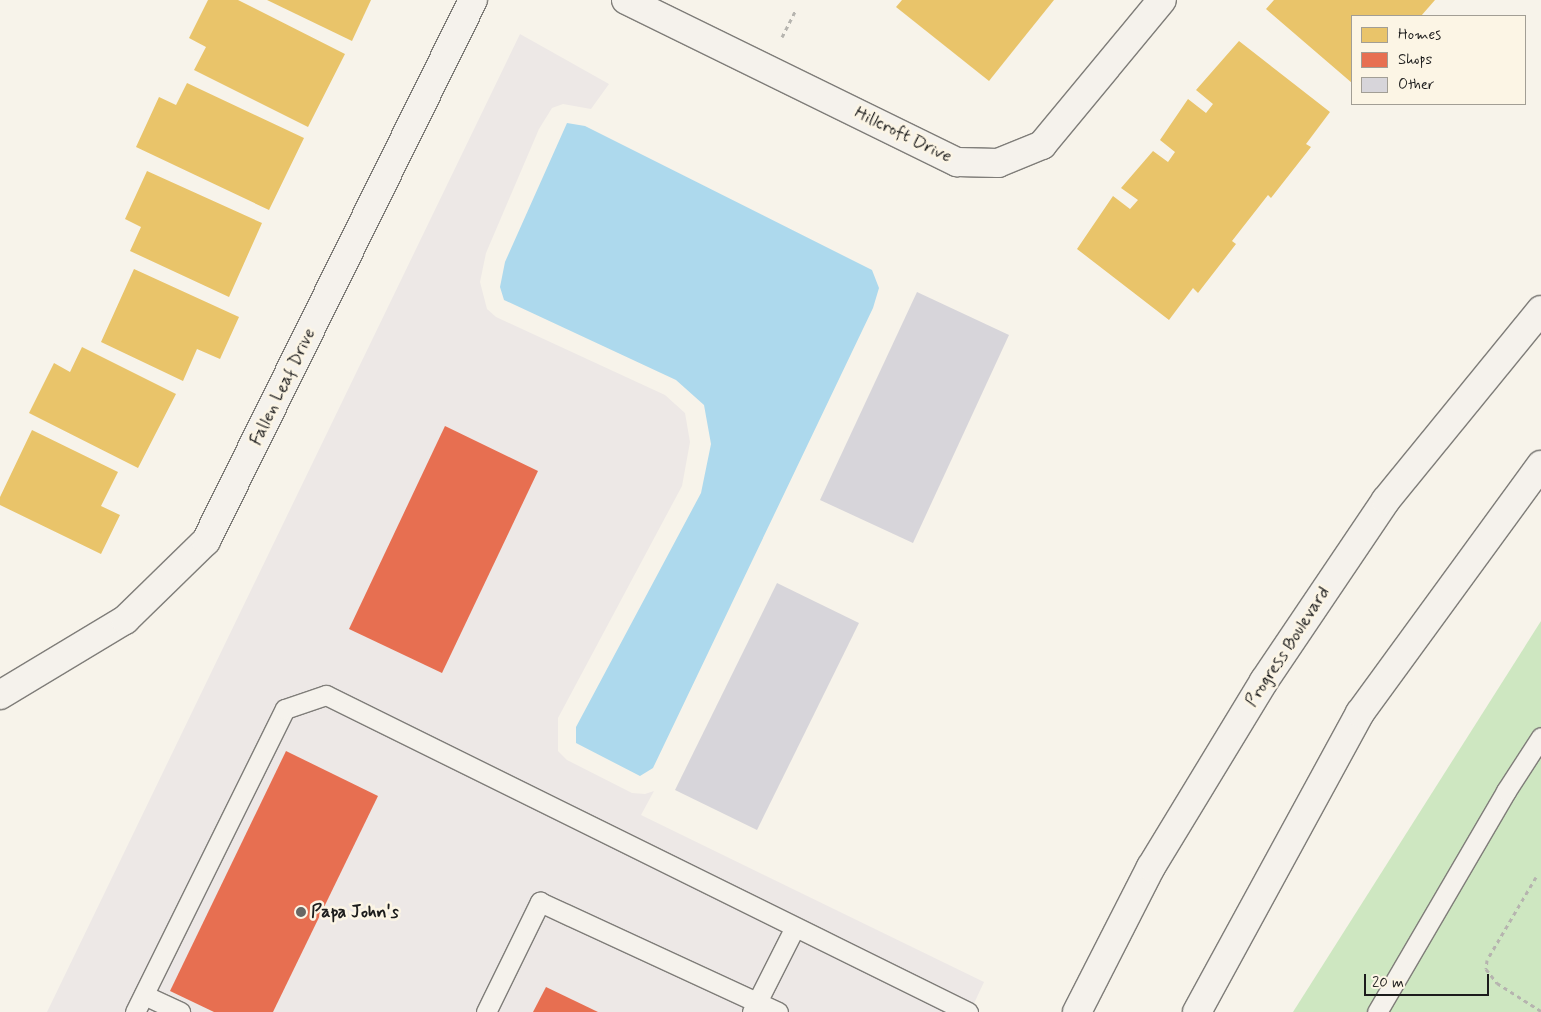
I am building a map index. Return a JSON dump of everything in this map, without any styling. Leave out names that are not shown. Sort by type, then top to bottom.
[{"type":"street","name":"Fallen Leaf Drive","points":[[0,695],[125,620],[206,541],[473,0]]},
{"type":"street","name":"Hillcroft Drive","points":[[626,0],[957,162],[998,163],[1042,145],[1162,0]]},
{"type":"street","name":"Progress Boulevard","points":[[1077,1012],[1151,866],[1264,681],[1386,500],[1541,310]]},
{"type":"street","points":[[1197,1012],[1360,712],[1541,465]]},
{"type":"lane","points":[[135,1012],[285,709],[326,696],[968,1012]]},
{"type":"lane","points":[[1384,1010],[1506,791],[1541,737]]},
{"type":"lane","points":[[486,1012],[540,902],[754,1007],[778,1012]]},
{"type":"lane","points":[[754,1007],[795,927]]},
{"type":"lane","points":[[144,995],[180,1012]]},
{"type":"path","points":[[778,44],[796,9]]},
{"type":"path","points":[[1536,877],[1487,960],[1486,969],[1497,983],[1541,1011]]},
{"type":"shaded area","points":[[520,34],[609,84],[591,109],[563,104],[552,108],[539,129],[486,253],[480,282],[487,309],[496,317],[665,395],[685,413],[690,442],[682,486],[558,718],[558,751],[567,760],[632,793],[645,794],[654,791],[641,815],[984,982],[970,1012],[47,1012]]},
{"type":"green space","points":[[1541,621],[1541,1012],[1293,1012]]},
{"type":"water","points":[[567,123],[585,126],[872,270],[879,288],[873,308],[653,768],[640,776],[576,743],[576,727],[701,493],[711,444],[704,405],[676,380],[504,300],[500,287],[505,262]]},
{"type":"building: Homes","points":[[208,0],[238,0],[345,54],[308,127],[194,70],[206,47],[189,38]]},
{"type":"building: Homes","points":[[267,0],[371,0],[352,41]]},
{"type":"building: Homes","points":[[902,0],[1054,0],[989,81],[896,7]]},
{"type":"building: Homes","points":[[1274,0],[1435,0],[1422,15],[1351,15],[1351,82],[1266,9]]},
{"type":"building: Homes","points":[[1239,41],[1330,112],[1306,144],[1311,147],[1271,198],[1268,195],[1232,241],[1236,244],[1198,293],[1193,288],[1169,320],[1077,249],[1113,196],[1130,209],[1138,200],[1121,188],[1153,151],[1168,162],[1175,152],[1160,140],[1188,99],[1206,113],[1213,104],[1196,90]]},
{"type":"building: Homes","points":[[187,83],[304,138],[269,210],[136,147],[159,97],[176,105]]},
{"type":"building: Homes","points":[[147,171],[262,223],[229,297],[130,251],[141,227],[125,219]]},
{"type":"building: Homes","points":[[134,269],[239,317],[220,359],[197,349],[183,381],[101,342]]},
{"type":"building: Homes","points":[[82,347],[176,394],[138,468],[29,413],[54,363],[70,372]]},
{"type":"building: Homes","points":[[32,430],[118,472],[101,506],[120,515],[101,554],[0,505],[0,497]]},
{"type":"building: Shops","points":[[445,426],[538,471],[442,673],[349,629]]},
{"type":"building: Shops","points":[[286,751],[378,796],[273,1012],[214,1012],[170,991]]},
{"type":"building: Shops","points":[[546,987],[598,1012],[533,1012]]},
{"type":"building: Other","points":[[917,292],[1009,335],[913,543],[820,500]]},
{"type":"building: Other","points":[[777,583],[859,623],[757,830],[675,790]]},
{"type":"place","name":"Papa John's","points":[[301,912]]}]
